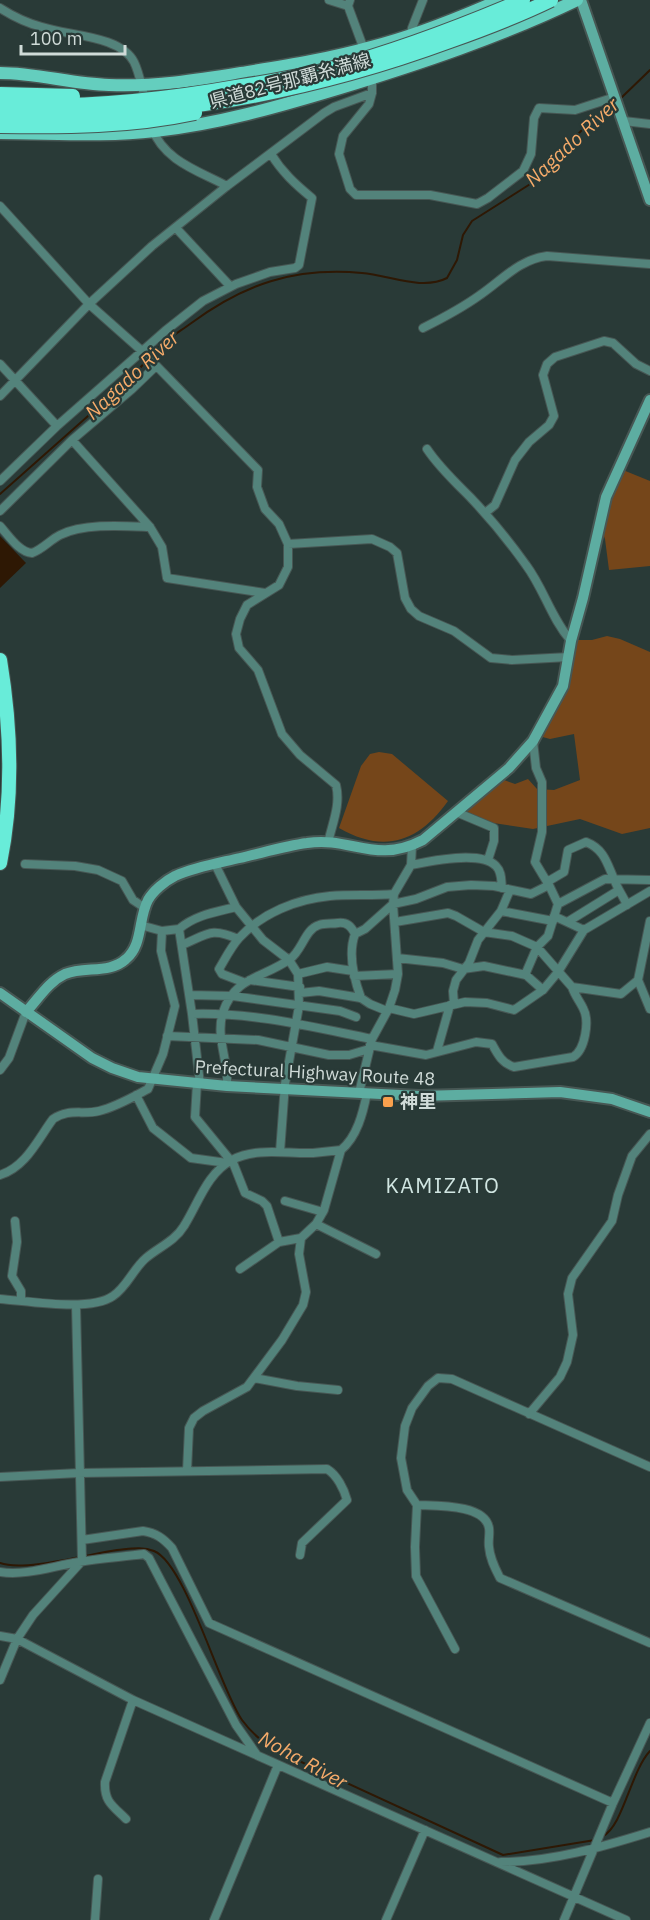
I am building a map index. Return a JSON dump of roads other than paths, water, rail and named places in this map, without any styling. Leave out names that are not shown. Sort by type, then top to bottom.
[{"type":"highway","points":[[0,126],[84,127],[133,124],[212,110],[273,87],[380,54],[473,21],[523,0]]},
{"type":"highway","points":[[0,105],[111,104],[330,79],[401,58],[486,28],[551,0]]},
{"type":"highway","points":[[0,94],[94,97],[273,87]]},
{"type":"highway","points":[[0,115],[70,116],[124,113],[201,105],[273,87]]},
{"type":"highway","points":[[0,660],[6,705],[11,787],[0,863]]},
{"type":"main road","name":"県道82号那覇糸満線","points":[[0,73],[32,75],[89,84],[141,85],[222,76],[312,61],[364,49],[411,34],[500,0]]},
{"type":"main road","name":"県道82号那覇糸満線","points":[[0,133],[110,134],[153,131],[193,126],[262,111],[463,48],[579,0]]},
{"type":"street","points":[[329,0],[350,3],[372,78],[369,104],[342,136],[339,154],[350,189],[356,195],[430,195],[477,204],[523,171],[531,154],[534,118],[539,108],[575,110],[615,97]]},
{"type":"street","points":[[411,34],[423,0]]},
{"type":"street","points":[[579,0],[624,121],[650,200]]},
{"type":"street","points":[[0,8],[17,19],[44,28],[107,42],[119,47],[134,62],[153,131],[160,145],[169,155],[227,186]]},
{"type":"street","points":[[0,396],[89,303],[152,246],[227,186],[334,107],[372,93]]},
{"type":"street","points":[[624,121],[650,124]]},
{"type":"street","points":[[0,481],[57,426],[203,301],[230,286],[299,265],[312,198],[291,181],[271,154]]},
{"type":"street","points":[[0,206],[89,303],[142,351],[258,470],[257,487],[265,509],[279,524],[288,544],[288,567],[279,585],[247,605],[236,634],[239,648],[258,670],[282,734],[300,755],[336,785],[338,793],[336,813],[328,843]]},
{"type":"street","points":[[176,228],[230,286]]},
{"type":"street","points":[[423,328],[480,295],[524,262],[536,257],[650,264]]},
{"type":"street","points":[[485,513],[495,505],[515,460],[529,442],[549,426],[554,416],[543,375],[547,364],[555,357],[604,341],[613,343],[636,364],[650,371]]},
{"type":"street","points":[[0,364],[57,426]]},
{"type":"street","points":[[0,511],[72,440],[156,366]]},
{"type":"street","points":[[0,1070],[9,1058],[26,1012],[46,987],[64,975],[83,969],[111,967],[126,960],[134,951],[150,896],[172,877],[215,864],[310,842],[380,851],[396,851],[412,846],[423,840],[508,768],[533,741],[563,686],[571,641],[606,497],[650,400]]},
{"type":"street","points":[[72,440],[150,528],[162,547],[167,578],[265,594]]},
{"type":"street","points":[[427,449],[438,466],[485,513],[528,566],[549,608],[571,641]]},
{"type":"street","points":[[0,526],[27,553],[32,553],[59,535],[68,532],[120,526],[150,528]]},
{"type":"street","points":[[288,544],[372,539],[390,547],[397,553],[405,598],[411,609],[419,616],[454,631],[491,657],[512,660],[569,657]]},
{"type":"street","points":[[533,741],[536,768],[542,782],[542,832],[535,862],[558,904]]},
{"type":"street","points":[[456,812],[494,828],[494,841],[488,860]]},
{"type":"street","points":[[355,934],[365,929],[393,904],[416,899],[447,887],[471,885],[531,894],[564,872],[568,850],[586,842],[594,845],[607,858],[627,905]]},
{"type":"street","points":[[0,1299],[76,1305],[96,1303],[115,1295],[146,1258],[177,1237],[205,1187],[222,1166],[258,1152],[312,1153],[341,1150],[346,1146],[355,1133],[370,1044],[395,990],[398,974],[394,894],[411,865],[412,846]]},
{"type":"street","points":[[411,865],[436,860],[474,858],[488,860],[496,866],[506,889],[501,911],[478,940],[469,963],[456,980],[452,1005],[437,1052]]},
{"type":"street","points":[[25,864],[75,866],[98,870],[122,881],[133,900],[145,908]]},
{"type":"street","points":[[215,864],[236,907],[263,940],[289,960],[298,974],[299,1006],[285,1089],[280,1152]]},
{"type":"street","points":[[394,894],[331,896],[301,901],[279,910],[252,926],[238,939],[219,969],[222,974],[246,981],[361,998],[369,1004],[414,1014],[465,1002],[514,1010],[543,990],[558,972],[584,930],[650,890],[649,880],[606,879],[558,904],[548,936],[537,946],[525,975]]},
{"type":"street","points":[[569,921],[619,890]]},
{"type":"street","points":[[140,925],[162,931],[179,929],[186,922],[236,907]]},
{"type":"street","points":[[501,911],[569,921],[584,930]]},
{"type":"street","points":[[192,1014],[223,1013],[262,1017],[370,1044],[426,1055],[476,1042],[492,1044],[506,1064],[514,1066],[573,1057],[580,1051],[584,1044],[586,1017],[584,1008],[576,999],[572,987],[537,946],[512,936],[484,932],[448,913],[395,922]]},
{"type":"street","points":[[650,921],[638,980],[650,1009]]},
{"type":"street","points":[[227,1086],[220,1037],[223,1013],[233,996],[246,981],[289,960],[312,928],[345,922],[352,927],[355,934],[353,941],[354,973],[361,998]]},
{"type":"street","points":[[179,929],[195,1036],[199,1084],[195,1117],[230,1161],[245,1193],[267,1206],[279,1242]]},
{"type":"street","points":[[0,1175],[10,1172],[21,1163],[53,1119],[59,1115],[67,1112],[102,1111],[148,1089],[163,1054],[175,1006],[161,951],[162,931]]},
{"type":"street","points":[[182,945],[212,932],[221,931],[238,939]]},
{"type":"street","points":[[397,958],[443,963],[463,969],[484,966],[525,975],[543,990]]},
{"type":"street","points":[[298,974],[327,967],[354,973],[398,974]]},
{"type":"street","points":[[572,987],[621,994],[638,980]]},
{"type":"street","name":"Prefectural Highway Route 48","points":[[0,993],[101,1063],[123,1073],[152,1079],[227,1086],[428,1096],[560,1092],[612,1099],[650,1112]]},
{"type":"street","points":[[190,995],[233,996],[340,1011],[357,1017]]},
{"type":"street","points":[[167,1036],[258,1040],[329,1055],[349,1055],[370,1044]]},
{"type":"street","points":[[136,1095],[153,1128],[191,1158],[230,1161]]},
{"type":"street","points":[[529,1414],[560,1377],[567,1362],[573,1335],[568,1294],[572,1278],[612,1221],[618,1195],[633,1156],[650,1134]]},
{"type":"street","points":[[240,1269],[279,1242],[301,1238],[316,1224],[323,1212],[341,1150]]},
{"type":"street","points":[[285,1201],[323,1212]]},
{"type":"street","points":[[15,1221],[17,1242],[12,1276],[21,1291],[21,1300]]},
{"type":"street","points":[[316,1224],[376,1254]]},
{"type":"street","points":[[187,1471],[189,1428],[194,1418],[247,1387],[282,1340],[303,1305],[306,1292],[298,1254],[301,1238]]},
{"type":"street","points":[[0,1680],[17,1639],[33,1615],[81,1562],[76,1305]]},
{"type":"street","points":[[254,1378],[297,1386],[338,1390]]},
{"type":"street","points":[[455,1649],[416,1576],[417,1505],[407,1490],[401,1458],[405,1426],[412,1408],[428,1386],[438,1378],[452,1379],[650,1467]]},
{"type":"street","points":[[0,1477],[79,1473],[327,1469],[332,1472],[345,1491],[346,1500],[302,1543],[300,1556]]},
{"type":"street","points":[[417,1505],[466,1509],[481,1516],[489,1528],[492,1563],[500,1578],[650,1643]]},
{"type":"street","points":[[82,1540],[143,1531],[153,1532],[164,1538],[172,1548],[209,1623],[613,1803]]},
{"type":"street","points":[[0,1572],[27,1571],[144,1554],[149,1558],[236,1725],[257,1756]]},
{"type":"street","points":[[0,1636],[17,1639],[133,1700],[626,1920]]},
{"type":"street","points":[[126,1819],[104,1795],[105,1782],[133,1700]]},
{"type":"street","points":[[564,1920],[613,1803],[650,1723]]},
{"type":"street","points":[[214,1920],[278,1765]]},
{"type":"street","points":[[386,1920],[425,1830]]},
{"type":"street","points":[[496,1862],[520,1862],[594,1849],[650,1833]]},
{"type":"street","points":[[95,1920],[98,1879]]},
{"type":"waterway","name":"Nagado River","points":[[620,99],[650,70]]},
{"type":"waterway","name":"Nagado River","points":[[151,355],[169,338],[210,310],[230,298],[271,281],[292,276],[337,272],[372,274],[416,283],[437,282],[447,278],[457,260],[463,235],[472,221],[535,181],[581,131],[613,104]]},
{"type":"waterway","name":"Nagado River","points":[[0,494],[132,377],[147,360]]},
{"type":"waterway","name":"Noha River","points":[[0,1563],[40,1564],[117,1550],[154,1551],[166,1561],[190,1601],[223,1682],[242,1720],[271,1748],[503,1855],[595,1840]]},
{"type":"waterway","name":"Noha River","points":[[603,1836],[616,1821],[637,1771],[650,1751]]},
{"type":"place","name":"神里","points":[[388,1102]]},
{"type":"district","name":"KAMIZATO","points":[[443,1186]]}]
